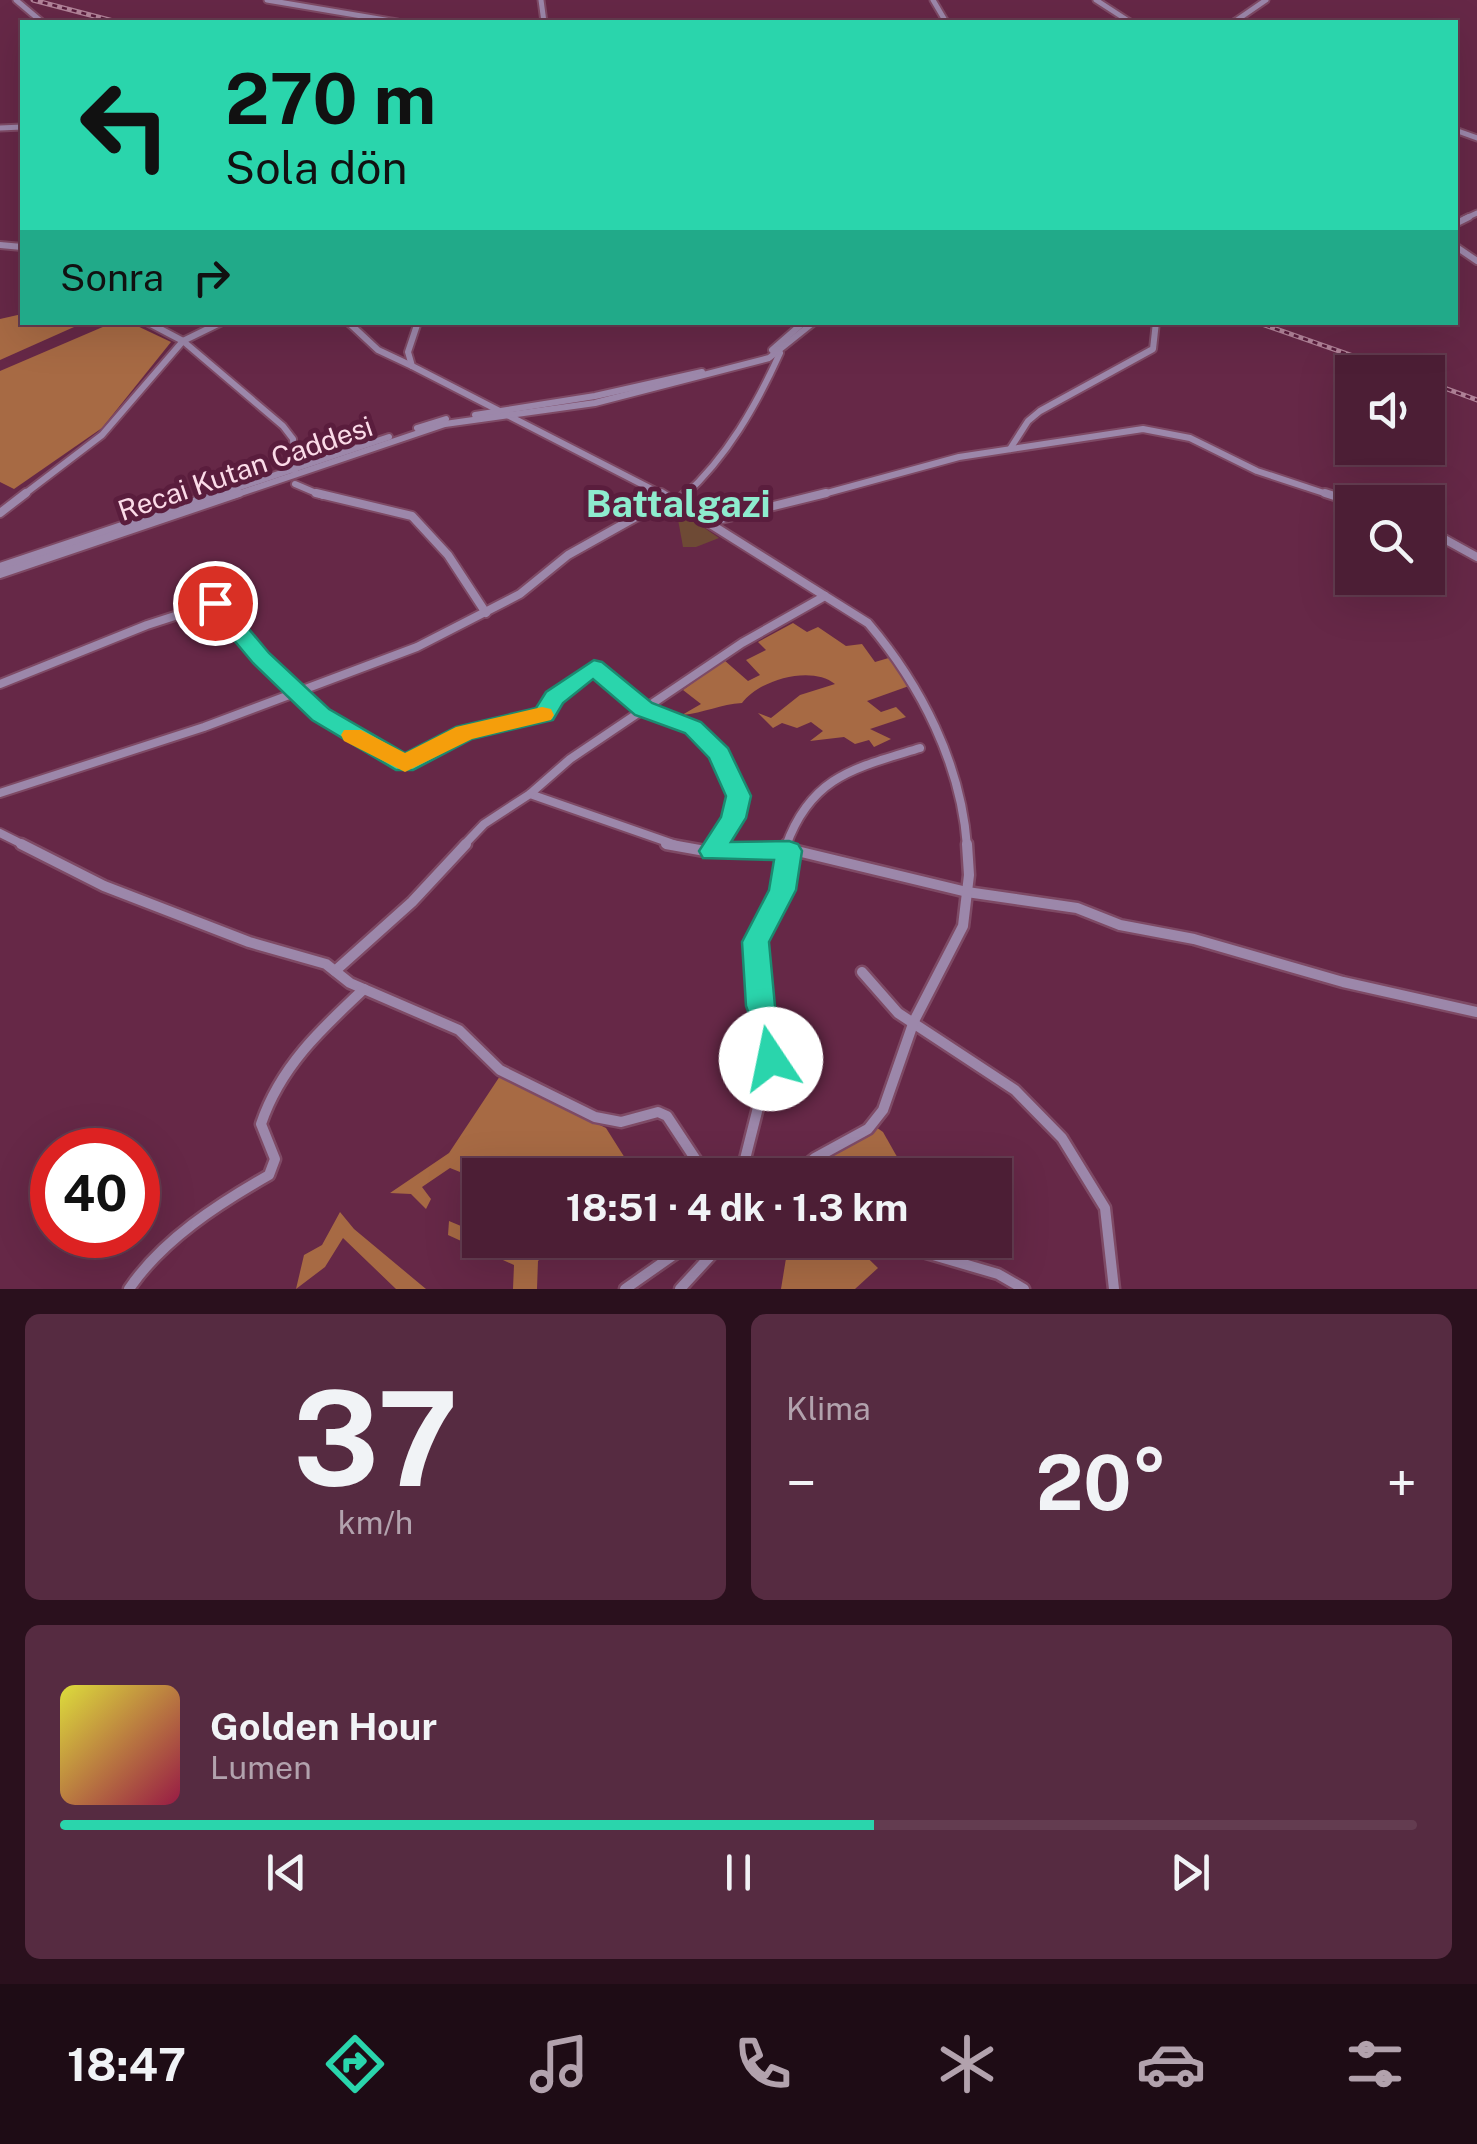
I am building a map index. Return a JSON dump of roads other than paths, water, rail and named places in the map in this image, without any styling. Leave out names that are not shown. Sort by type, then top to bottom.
[{"type":"street","points":[[16,0],[40,20]]},
{"type":"street","points":[[266,0],[384,20]]},
{"type":"street","points":[[342,0],[342,13]]},
{"type":"street","points":[[1096,0],[1127,20]]},
{"type":"street","points":[[1237,20],[1266,0]]},
{"type":"street","points":[[347,20],[353,15]]},
{"type":"street","points":[[153,325],[183,341],[283,426],[293,439],[294,478],[341,502],[405,511],[440,546],[486,612]]},
{"type":"street","points":[[0,513],[102,436],[183,341],[216,325]]},
{"type":"street","points":[[351,325],[378,350],[636,478],[868,623],[894,649],[925,703],[942,740],[960,804],[967,892],[960,937],[913,1024],[887,1104],[873,1125],[811,1158]]},
{"type":"street","points":[[412,366],[408,352],[417,325]]},
{"type":"street","points":[[680,506],[679,500],[724,450],[767,382],[776,351],[801,325]]},
{"type":"street","points":[[503,414],[532,413],[648,392],[776,351],[810,325]]},
{"type":"street","points":[[1010,450],[1028,421],[1040,411],[1153,348],[1156,325]]},
{"type":"street","points":[[503,414],[645,386],[776,351]]},
{"type":"street","points":[[532,413],[528,417],[536,426]]},
{"type":"street","name":"Recai Kutan Caddesi","points":[[0,571],[294,478],[445,424],[503,414]]},
{"type":"street","points":[[709,522],[914,472],[959,457],[1143,429],[1188,434],[1257,471],[1335,496]]},
{"type":"street","points":[[0,793],[298,694],[417,648],[520,594],[568,555],[632,519],[680,506]]},
{"type":"street","points":[[1445,540],[1477,558]]},
{"type":"street","points":[[335,971],[412,902],[479,828],[530,794],[570,759],[742,643],[826,596]]},
{"type":"street","points":[[0,684],[147,625],[215,603],[320,714],[405,764],[465,732],[545,714],[555,698],[594,667],[644,709],[693,727],[719,754],[738,796],[733,818],[712,851]]},
{"type":"street","points":[[789,851],[785,848],[789,832],[816,791],[858,765],[920,748]]},
{"type":"street","points":[[530,794],[667,844],[712,851],[789,851],[967,892],[1077,908],[1120,925],[1194,939],[1343,982],[1477,1012]]},
{"type":"street","points":[[0,832],[104,886],[249,942],[326,964],[364,989],[459,1030],[500,1070],[595,1117],[621,1122],[658,1112],[667,1116],[695,1158]]},
{"type":"street","points":[[745,1158],[774,1044],[760,1006],[755,942],[783,890],[789,851]]},
{"type":"street","points":[[862,972],[898,1013],[1015,1090],[1062,1138],[1105,1208],[1114,1289]]},
{"type":"street","points":[[129,1289],[142,1270],[221,1202],[269,1174],[275,1159],[261,1124],[275,1087],[302,1046],[364,989]]},
{"type":"street","points":[[626,1289],[670,1258]]},
{"type":"street","points":[[680,1289],[709,1258]]},
{"type":"street","points":[[943,1258],[998,1274],[1024,1289]]},
{"type":"railway","points":[[33,0],[109,20]]},
{"type":"railway","points":[[1265,325],[1350,355]]},
{"type":"railway","points":[[1445,388],[1477,400]]},
{"type":"district","name":"Battalgazi","points":[[678,503]]}]
